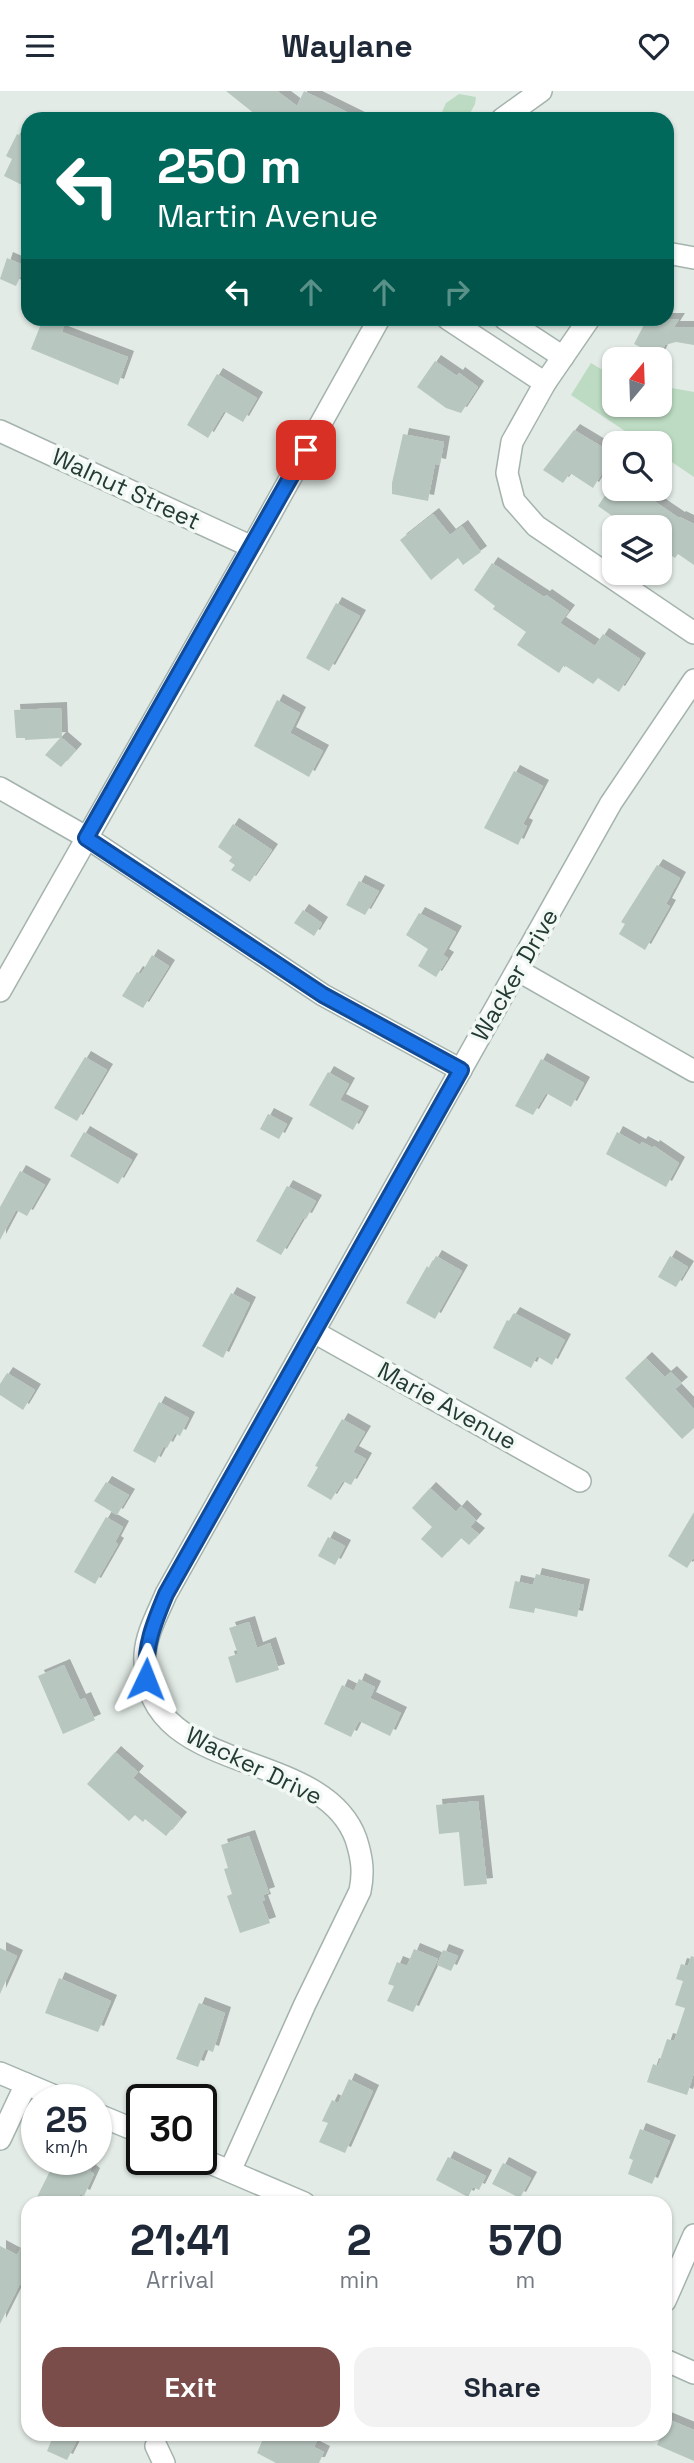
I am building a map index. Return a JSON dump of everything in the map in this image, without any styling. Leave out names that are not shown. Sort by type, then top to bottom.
[{"type":"street","points":[[515,97],[541,91]]},
{"type":"street","points":[[674,254],[694,258]]},
{"type":"street","points":[[0,991],[375,326]]},
{"type":"street","points":[[459,326],[545,383]]},
{"type":"street","points":[[515,326],[563,358]]},
{"type":"street","points":[[584,326],[545,383],[512,442],[507,473],[514,501],[536,526],[694,633]]},
{"type":"street","name":"Walnut Street","points":[[0,431],[252,547]]},
{"type":"street","name":"Wacker Drive","points":[[230,2171],[305,2004],[360,1891],[364,1873],[361,1854],[352,1830],[341,1813],[322,1796],[190,1738],[167,1720],[146,1679],[145,1653],[151,1629],[166,1594],[519,971],[611,803],[694,680]]},
{"type":"street","points":[[0,788],[86,838],[323,995],[461,1070]]},
{"type":"street","points":[[519,971],[694,1071]]},
{"type":"street","name":"Marie Avenue","points":[[314,1332],[580,1481]]},
{"type":"street","points":[[0,2073],[26,2084]]},
{"type":"street","points":[[0,2139],[21,2095]]},
{"type":"street","points":[[217,2166],[288,2196]]},
{"type":"street","points":[[672,2285],[694,2235]]},
{"type":"street","points":[[672,2363],[694,2373]]},
{"type":"green space","points":[[459,94],[476,97],[471,112],[442,112],[446,103]]},
{"type":"green space","points":[[591,363],[602,370],[602,416],[571,395]]},
{"type":"green space","points":[[672,388],[694,392],[694,477],[672,462],[672,431],[625,431],[604,417],[672,417]]},
{"type":"building","points":[[226,91],[277,91],[297,106],[304,91],[347,112],[252,112]]},
{"type":"building","points":[[17,134],[21,136],[21,184],[4,176],[12,159],[6,156]]},
{"type":"building","points":[[7,258],[21,264],[21,275],[16,286],[0,279]]},
{"type":"building","points":[[674,319],[679,319],[674,327],[694,327],[694,345],[676,342],[664,347],[640,347],[634,344],[643,326],[674,326]]},
{"type":"building","points":[[40,326],[64,326],[62,332],[128,357],[118,385],[31,349]]},
{"type":"building","points":[[435,361],[457,376],[459,373],[478,387],[461,413],[446,408],[417,387]]},
{"type":"building","points":[[217,374],[257,398],[243,422],[224,411],[208,438],[187,425]]},
{"type":"building","points":[[574,430],[602,447],[602,473],[593,488],[570,473],[563,483],[543,470]]},
{"type":"building","points":[[403,434],[444,442],[440,465],[435,464],[428,501],[392,494]]},
{"type":"building","points":[[602,500],[654,501],[679,518],[694,524],[694,565],[678,554],[675,558],[672,556],[672,515],[611,515],[598,506]]},
{"type":"building","points":[[433,514],[450,535],[462,526],[481,552],[463,565],[458,558],[431,580],[400,540]]},
{"type":"building","points":[[492,563],[569,611],[560,623],[595,646],[603,634],[640,659],[619,692],[598,678],[593,684],[564,665],[559,673],[517,645],[526,632],[493,609],[495,606],[474,590]]},
{"type":"building","points":[[336,603],[360,616],[329,671],[306,658]]},
{"type":"building","points":[[277,700],[300,713],[290,733],[323,751],[309,777],[254,746]]},
{"type":"building","points":[[61,708],[62,738],[76,750],[61,767],[45,755],[60,738],[16,738],[14,710]]},
{"type":"building","points":[[514,771],[543,786],[523,824],[527,826],[518,845],[484,828]]},
{"type":"building","points":[[233,824],[272,850],[250,882],[231,870],[235,865],[229,861],[232,857],[218,847]]},
{"type":"building","points":[[657,865],[680,878],[666,904],[670,906],[645,950],[619,934],[625,924],[621,922]]},
{"type":"building","points":[[359,881],[379,891],[365,915],[346,905]]},
{"type":"building","points":[[303,910],[322,923],[314,936],[294,923]]},
{"type":"building","points":[[419,913],[456,932],[443,955],[448,958],[436,977],[418,966],[428,949],[406,935]]},
{"type":"building","points":[[152,955],[169,966],[143,1008],[122,996],[137,972],[141,974]]},
{"type":"building","points":[[85,1057],[107,1070],[77,1121],[54,1108]]},
{"type":"building","points":[[541,1059],[584,1083],[571,1107],[546,1093],[533,1115],[515,1106]]},
{"type":"building","points":[[328,1072],[349,1084],[340,1100],[363,1112],[353,1130],[309,1105]]},
{"type":"building","points":[[268,1114],[287,1124],[279,1139],[260,1129]]},
{"type":"building","points":[[84,1132],[132,1160],[118,1184],[70,1156]]},
{"type":"building","points":[[617,1132],[640,1145],[642,1142],[653,1148],[654,1146],[679,1163],[666,1187],[606,1154]]},
{"type":"building","points":[[20,1171],[45,1185],[27,1216],[16,1210],[0,1240],[0,1207]]},
{"type":"building","points":[[287,1186],[316,1201],[281,1255],[256,1241]]},
{"type":"building","points":[[436,1256],[462,1271],[435,1319],[406,1303],[427,1266],[429,1268]]},
{"type":"building","points":[[670,1256],[688,1267],[676,1287],[658,1277]]},
{"type":"building","points":[[231,1293],[250,1303],[223,1358],[202,1346]]},
{"type":"building","points":[[514,1313],[565,1340],[552,1365],[537,1356],[531,1368],[493,1348],[507,1320],[509,1321]]},
{"type":"building","points":[[646,1358],[665,1377],[671,1372],[682,1383],[675,1389],[694,1409],[694,1428],[682,1439],[625,1378]]},
{"type":"building","points":[[7,1373],[35,1390],[23,1410],[0,1395],[0,1384]]},
{"type":"building","points":[[159,1402],[189,1418],[180,1436],[175,1433],[155,1463],[133,1451]]},
{"type":"building","points":[[342,1419],[365,1432],[353,1452],[366,1459],[351,1485],[343,1481],[331,1500],[307,1486],[318,1467],[315,1466]]},
{"type":"building","points":[[106,1482],[129,1495],[117,1515],[94,1501]]},
{"type":"building","points":[[430,1488],[456,1512],[461,1506],[476,1520],[470,1527],[479,1534],[469,1545],[461,1538],[442,1558],[421,1539],[432,1527],[412,1508]]},
{"type":"building","points":[[694,1512],[694,1557],[687,1568],[668,1556]]},
{"type":"building","points":[[106,1517],[123,1527],[115,1542],[118,1544],[95,1584],[74,1572]]},
{"type":"building","points":[[328,1537],[345,1546],[335,1565],[318,1556]]},
{"type":"building","points":[[536,1574],[584,1585],[577,1617],[535,1608],[534,1613],[509,1608],[515,1581],[533,1585]]},
{"type":"building","points":[[249,1622],[257,1648],[270,1643],[279,1670],[236,1683],[228,1657],[238,1654],[229,1628]]},
{"type":"building","points":[[64,1665],[80,1700],[85,1698],[95,1720],[63,1734],[38,1676]]},
{"type":"building","points":[[359,1679],[375,1687],[370,1698],[401,1713],[390,1736],[359,1721],[351,1737],[324,1724],[342,1685],[354,1691]]},
{"type":"building","points":[[115,1752],[138,1772],[133,1778],[181,1818],[166,1836],[145,1819],[143,1822],[135,1815],[129,1821],[87,1784]]},
{"type":"building","points":[[478,1801],[487,1884],[464,1886],[459,1832],[439,1834],[436,1805]]},
{"type":"building","points":[[249,1836],[269,1893],[263,1895],[265,1900],[262,1901],[270,1923],[240,1933],[227,1896],[232,1894],[224,1869],[228,1868],[221,1845]]},
{"type":"building","points":[[0,1948],[17,1956],[0,1994]]},
{"type":"building","points":[[414,1949],[438,1959],[413,2012],[387,2001],[394,1986],[388,1984],[397,1962],[407,1966]]},
{"type":"building","points":[[443,1950],[458,1956],[451,1971],[437,1965]]},
{"type":"building","points":[[691,1956],[694,1957],[694,2073],[687,2095],[647,2082],[653,2064],[658,2066],[667,2039],[674,2041],[685,2008],[675,2005],[683,1981],[676,1979],[681,1964],[688,1966]]},
{"type":"building","points":[[59,1978],[111,2001],[98,2032],[45,2013]]},
{"type":"building","points":[[199,2003],[225,2013],[213,2052],[205,2049],[198,2067],[176,2059]]},
{"type":"building","points":[[349,2079],[373,2091],[345,2153],[319,2142],[328,2123],[322,2121],[332,2100],[338,2103]]},
{"type":"building","points":[[640,2129],[670,2141],[652,2184],[628,2174],[633,2160],[629,2158]]},
{"type":"building","points":[[448,2157],[486,2176],[479,2190],[473,2187],[468,2196],[436,2180]]},
{"type":"building","points":[[503,2163],[531,2178],[521,2196],[492,2184]]},
{"type":"building","points":[[48,2175],[94,2175],[84,2196],[38,2196]]},
{"type":"building","points":[[0,2246],[17,2255],[21,2247],[21,2284],[0,2324]]},
{"type":"building","points":[[672,2421],[694,2430],[694,2461],[657,2445],[659,2441],[672,2441]]},
{"type":"building","points":[[51,2441],[76,2441],[67,2460],[47,2451]]},
{"type":"building","points":[[262,2441],[317,2441],[314,2447],[324,2452],[319,2463],[276,2463],[257,2453]]},
{"type":"route","points":[[146,1679],[145,1653],[151,1629],[166,1594],[461,1070],[323,995],[86,838],[306,450]]}]
